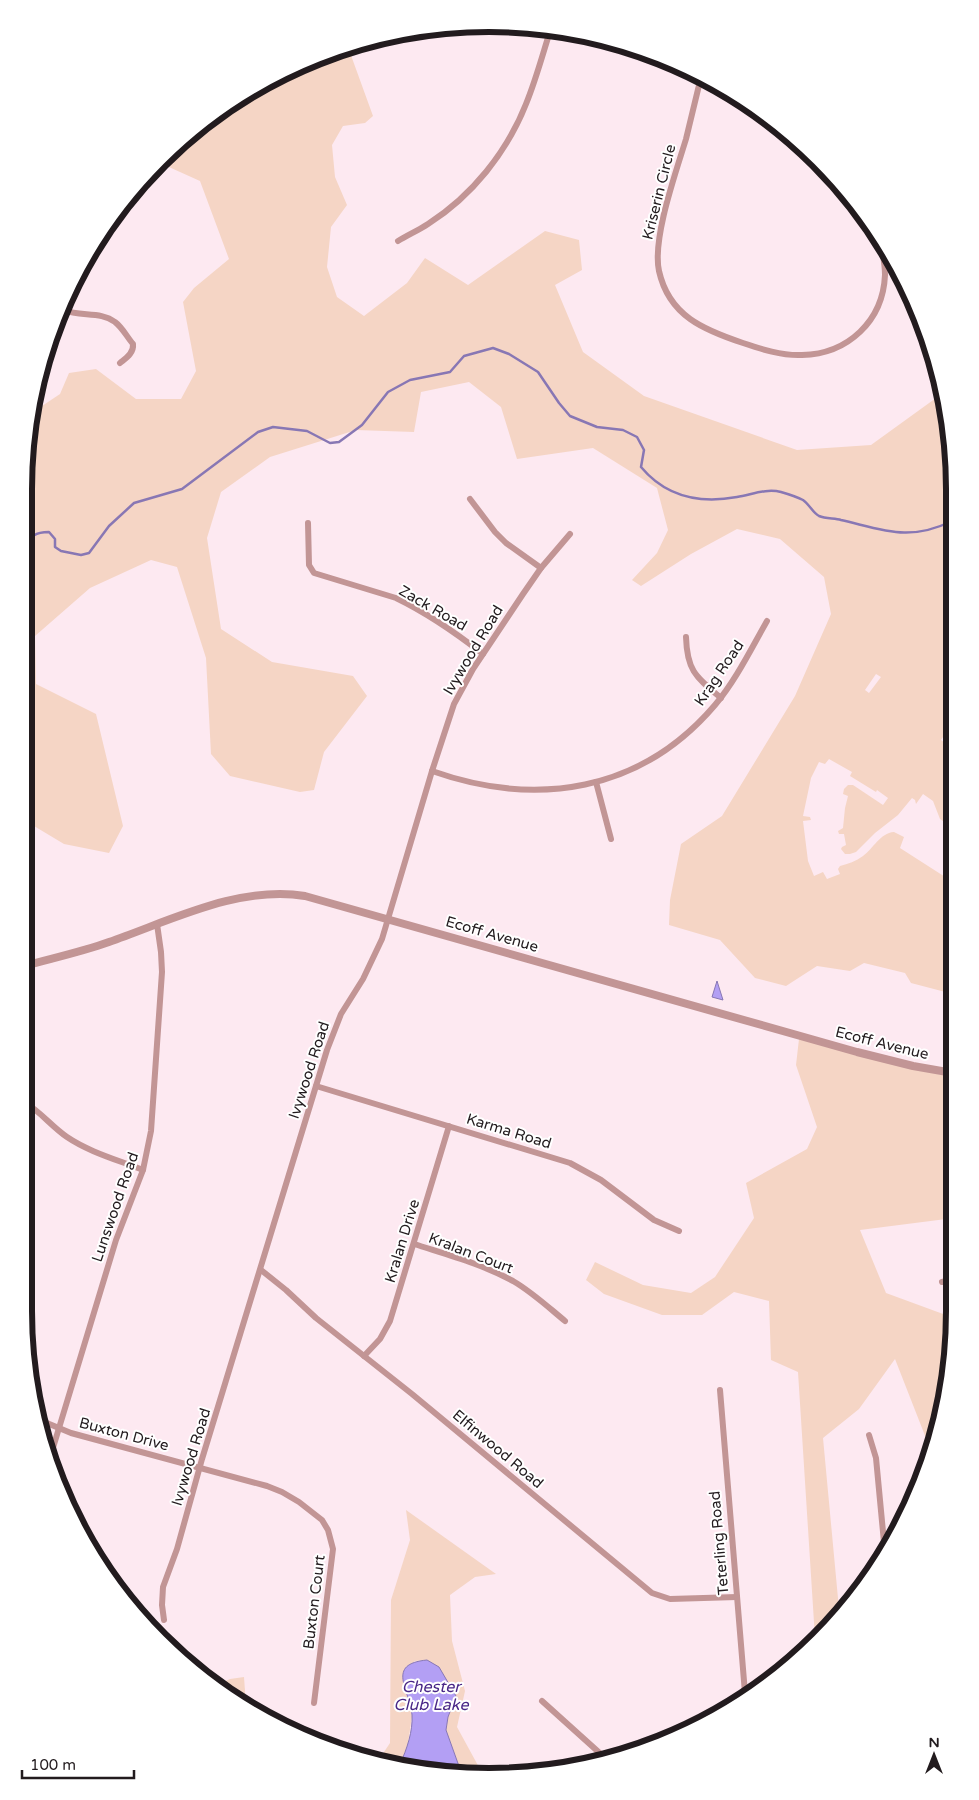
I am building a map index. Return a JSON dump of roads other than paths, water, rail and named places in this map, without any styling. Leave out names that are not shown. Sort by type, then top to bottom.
[{"type":"street","points":[[398,241],[428,224],[455,204],[474,186],[495,160],[510,137],[526,103],[548,36]]},
{"type":"street","name":"Kriserin Circle","points":[[699,84],[670,192],[658,248],[659,270],[662,283],[668,297],[686,316],[704,328],[728,338],[778,353],[814,354],[838,347],[850,341],[863,330],[876,312],[881,298],[885,274],[883,257]]},
{"type":"street","points":[[69,312],[78,315],[108,317],[118,325],[133,344],[132,352],[120,363]]},
{"type":"street","points":[[470,498],[495,532],[506,543],[541,568]]},
{"type":"street","name":"Zack Road","points":[[308,523],[309,565],[314,574],[396,598],[440,624],[482,654]]},
{"type":"street","name":"Ivywood Road","points":[[164,1620],[162,1605],[163,1586],[177,1549],[334,1029],[373,959],[388,919],[454,704],[482,654],[541,568],[570,534]]},
{"type":"street","name":"Krag Road","points":[[432,771],[474,784],[513,790],[556,789],[596,782],[638,767],[669,749],[699,723],[721,698],[733,680],[767,621]]},
{"type":"street","points":[[686,637],[686,653],[691,667],[701,681],[721,698]]},
{"type":"street","points":[[596,782],[611,838]]},
{"type":"street","name":"Ecoff Avenue","points":[[32,964],[81,951],[230,901],[279,893],[305,896],[857,1052],[913,1066],[946,1072]]},
{"type":"street","name":"Lunswood Road","points":[[54,1446],[116,1240],[142,1170],[151,1131],[162,972],[162,952],[157,924]]},
{"type":"street","name":"Karma Road","points":[[316,1086],[570,1163],[601,1180],[654,1220],[680,1231]]},
{"type":"street","points":[[32,1107],[59,1131],[77,1143],[142,1170]]},
{"type":"street","name":"Kralan Drive","points":[[364,1356],[380,1338],[390,1321],[449,1126]]},
{"type":"street","name":"Kralan Court","points":[[414,1244],[495,1272],[530,1292],[565,1321]]},
{"type":"street","name":"Elfinwood Road","points":[[261,1270],[316,1318],[652,1593],[670,1600],[737,1598]]},
{"type":"street","points":[[942,1282],[946,1281]]},
{"type":"street","name":"Teterling Road","points":[[720,1390],[745,1689]]},
{"type":"street","name":"Buxton Drive","points":[[47,1423],[70,1433],[200,1468]]},
{"type":"street","points":[[869,1435],[876,1458],[884,1541]]},
{"type":"street","name":"Buxton Court","points":[[200,1468],[267,1486],[282,1492],[315,1513],[328,1530],[333,1559],[314,1703]]},
{"type":"street","points":[[542,1701],[601,1754]]},
{"type":"water","points":[[717,981],[723,1000],[712,997]]},
{"type":"water","name":"Chester Club Lake","points":[[427,1660],[439,1667],[456,1696],[448,1717],[446,1730],[459,1767],[402,1759],[412,1727],[412,1715],[403,1673],[414,1662]]},
{"type":"waterway","points":[[32,538],[40,533],[49,532],[55,539],[55,547],[61,551],[81,555],[89,553],[109,526],[134,503],[182,489],[258,432],[273,427],[307,431],[330,443],[339,442],[362,425],[388,392],[410,380],[450,372],[464,356],[493,348],[509,354],[538,372],[570,416],[597,427],[623,430],[637,437],[644,450],[641,467],[651,477],[672,492],[684,496],[709,499],[737,497],[764,491],[781,492],[803,500],[819,516],[897,532],[923,531],[946,523]]}]
